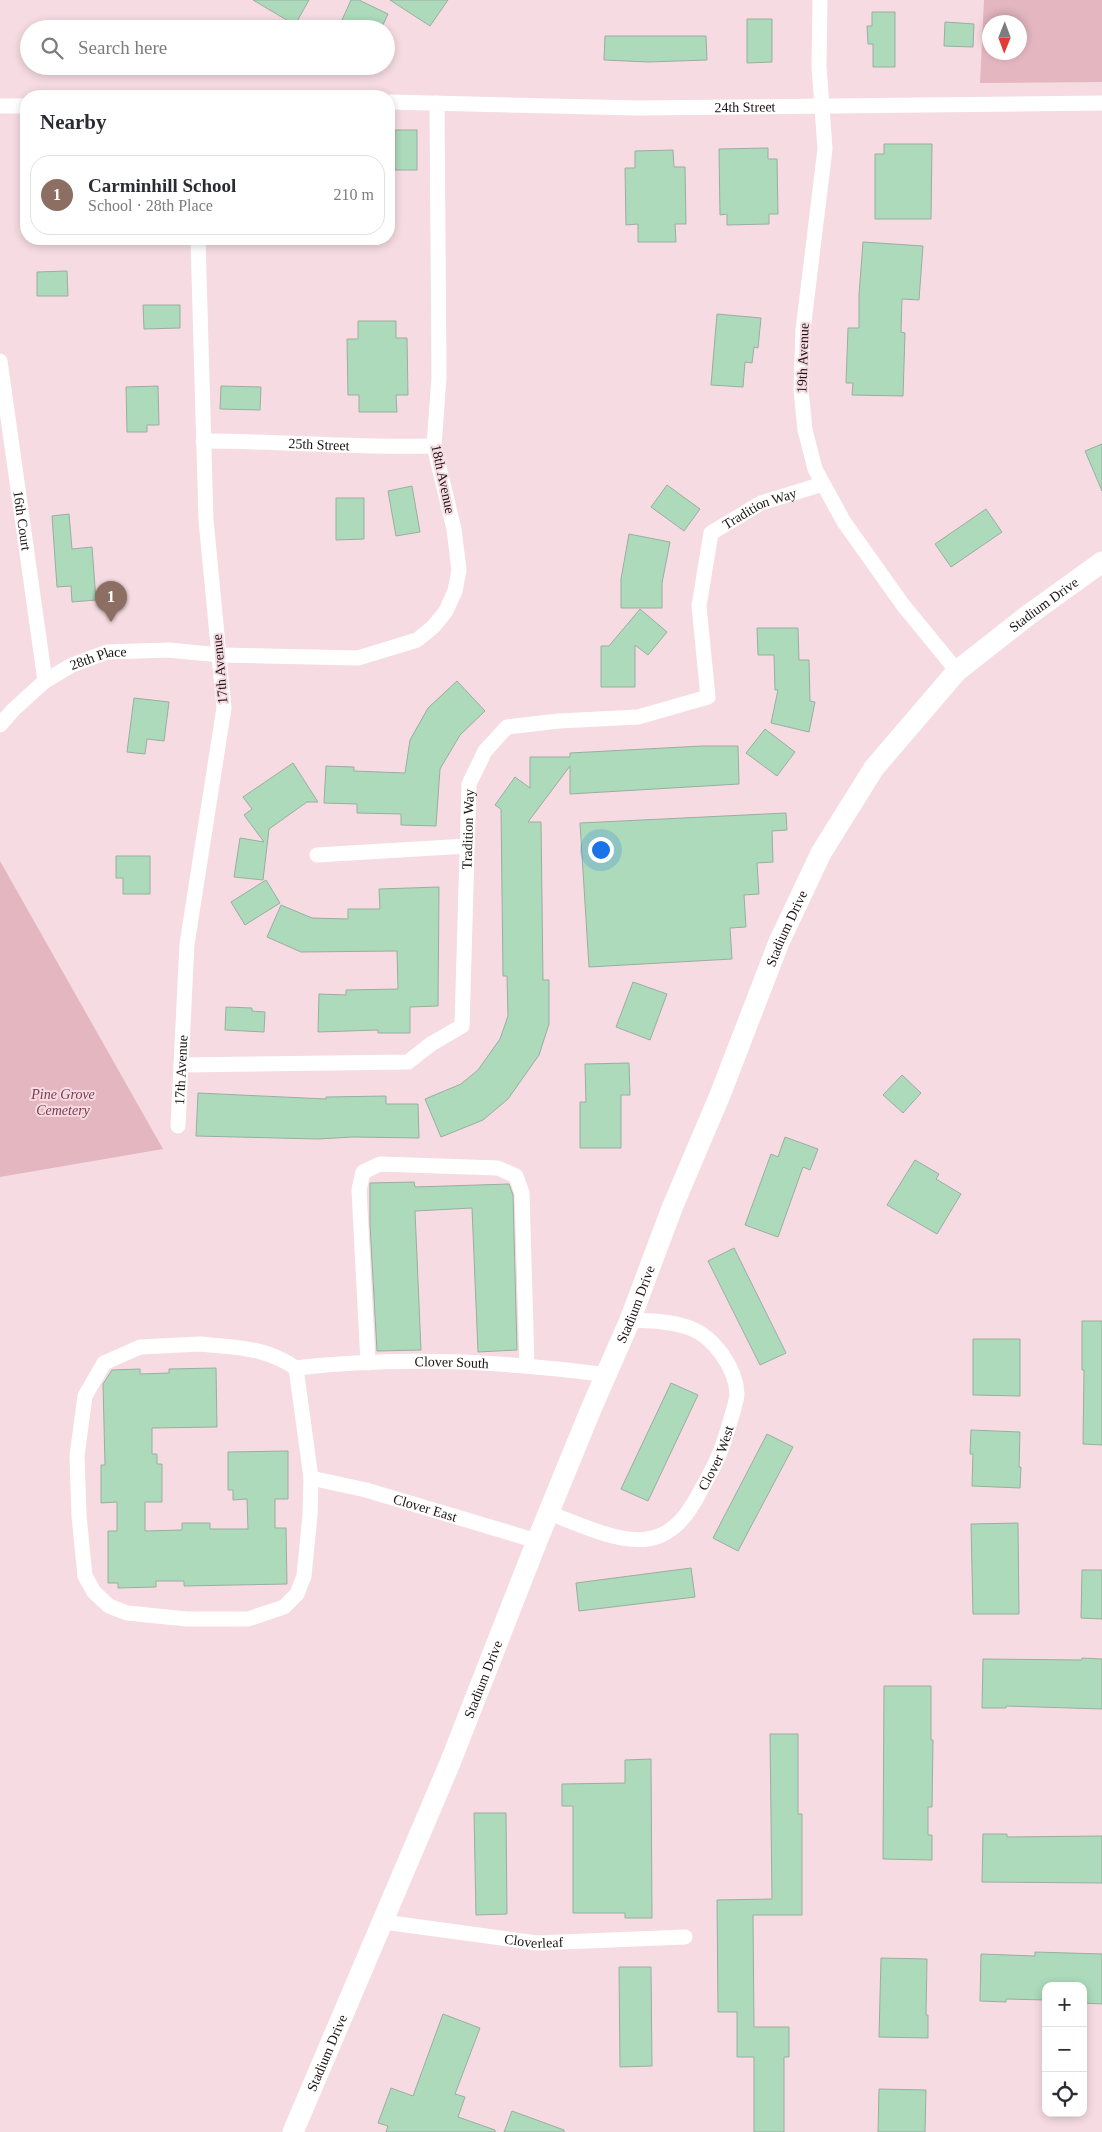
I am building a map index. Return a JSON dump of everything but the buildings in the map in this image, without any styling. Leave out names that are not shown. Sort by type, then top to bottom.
[{"type":"street","name":"19th Avenue","points":[[820,0],[819,66],[826,149],[803,330],[801,390],[805,430],[815,469],[844,522],[903,605],[957,671]]},
{"type":"street","name":"24th Street","points":[[395,102],[637,108],[1102,103]]},
{"type":"street","name":"18th Avenue","points":[[220,655],[358,658],[416,640],[433,628],[446,611],[455,591],[459,570],[454,529],[434,446],[439,377],[437,103]]},
{"type":"street","points":[[0,106],[20,106]]},
{"type":"street","name":"17th Avenue","points":[[178,1126],[187,944],[224,708],[206,520],[198,245]]},
{"type":"street","name":"16th Court","points":[[0,361],[44,681]]},
{"type":"street","name":"25th Street","points":[[203,441],[257,441],[378,447],[434,446]]},
{"type":"street","name":"Tradition Way","points":[[181,1065],[408,1062],[432,1044],[462,1026],[468,784],[485,751],[507,726],[638,717],[708,698],[700,606],[711,532],[761,503],[823,484]]},
{"type":"street","name":"Stadium Drive","points":[[293,2132],[384,1922],[450,1763],[537,1541],[591,1409],[608,1375],[672,1208],[720,1095],[779,942],[820,853],[874,768],[957,671],[1026,616],[1102,562]]},
{"type":"street","name":"28th Place","points":[[0,725],[44,681],[72,665],[107,652],[168,650],[220,655]]},
{"type":"street","points":[[317,855],[467,846]]},
{"type":"street","points":[[368,1363],[359,1190],[363,1172],[380,1164],[389,1164],[498,1168],[516,1176],[522,1193],[527,1365]]},
{"type":"street","name":"Clover West","points":[[549,1513],[616,1537],[637,1540],[658,1536],[677,1526],[691,1509],[721,1454],[737,1395],[732,1374],[722,1356],[709,1340],[691,1328],[658,1322],[630,1320]]},
{"type":"street","points":[[200,1344],[259,1350],[278,1356],[296,1368],[311,1478],[310,1515],[304,1576],[298,1594],[284,1607],[248,1619],[187,1619],[127,1613],[108,1606],[94,1592],[85,1576],[79,1516],[77,1456],[85,1396],[104,1363],[140,1347],[200,1344]]},
{"type":"street","name":"Clover South","points":[[296,1368],[368,1363],[474,1361],[527,1365],[608,1375]]},
{"type":"street","name":"Clover East","points":[[311,1478],[366,1490],[537,1541]]},
{"type":"street","name":"Cloverleaf","points":[[384,1922],[537,1944],[684,1937]]},
{"type":"green space","points":[[984,0],[1102,0],[1102,82],[980,83],[982,42],[982,60],[1027,60],[1027,15],[983,15]]},
{"type":"green space","name":"Pine Grove Cemetery","points":[[0,861],[163,1149],[0,1177]]},
{"type":"place","name":"Carminhill School","points":[[111,622]]}]
